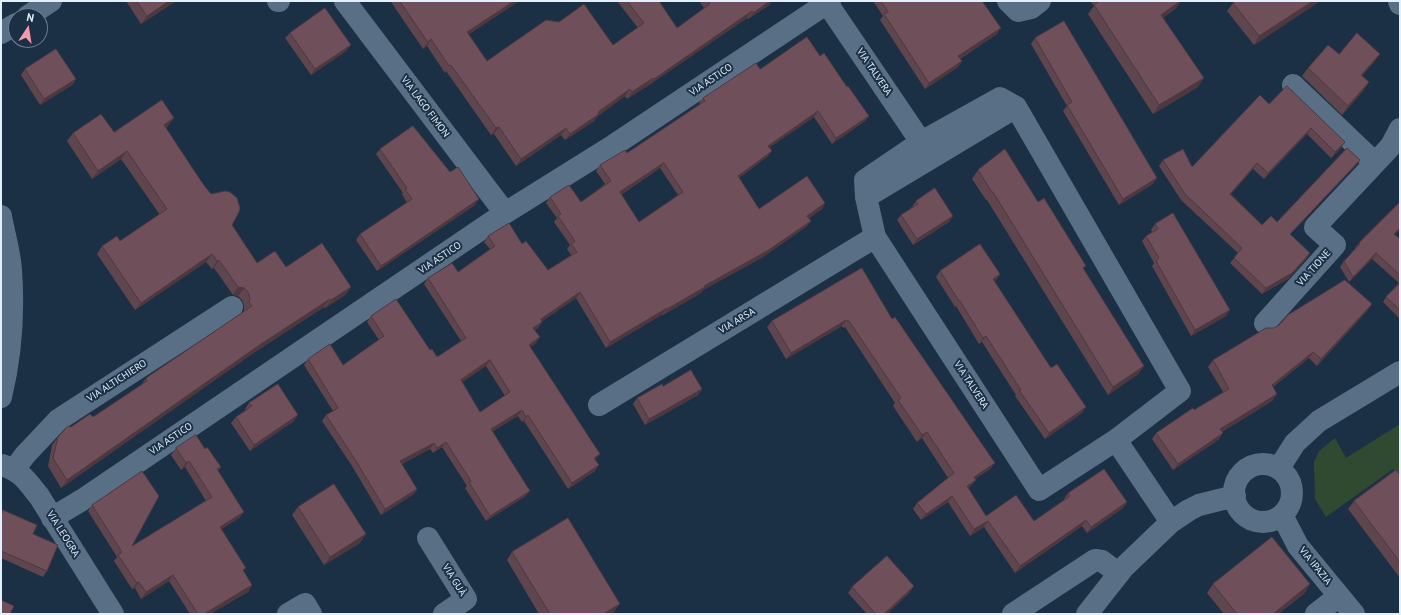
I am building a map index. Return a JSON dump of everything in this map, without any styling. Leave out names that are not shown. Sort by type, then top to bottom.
[{"type":"street","points":[[40,8],[51,1]]},
{"type":"street","name":"VIA LAGO FIMON","points":[[345,1],[505,213]]},
{"type":"street","points":[[1008,1],[1018,11],[1031,8],[1040,1]]},
{"type":"street","name":"VIA ASTICO","points":[[52,518],[82,500],[505,213],[614,145],[828,2]]},
{"type":"street","name":"VIA TALVERA","points":[[828,2],[921,142]]},
{"type":"street","points":[[1293,85],[1375,163]]},
{"type":"street","name":"VIA TALVERA","points":[[1000,98],[1016,107],[1180,391],[1116,440],[1039,490],[874,237],[866,197],[865,180],[921,142],[1000,98]]},
{"type":"street","points":[[866,197],[1016,107]]},
{"type":"street","name":"VIA TIONE","points":[[1266,323],[1335,245],[1315,227],[1375,163],[1397,143]]},
{"type":"street","points":[[1,216],[11,269],[12,328],[1,397]]},
{"type":"street","name":"VIA ARSA","points":[[599,405],[874,237]]},
{"type":"street","name":"VIA ALTICHIERO","points":[[8,468],[25,454],[58,420],[232,307]]},
{"type":"street","points":[[1279,468],[1295,443],[1319,421],[1400,372]]},
{"type":"street","points":[[1116,440],[1171,522]]},
{"type":"street","points":[[1261,464],[1279,468],[1290,482],[1292,491],[1288,508],[1282,515],[1273,520],[1263,522],[1253,520],[1244,514],[1238,506],[1235,496],[1235,487],[1238,478],[1244,471],[1252,466],[1261,464]]},
{"type":"street","name":"VIA LEOGRA","points":[[8,468],[25,478],[39,496],[113,614]]},
{"type":"street","points":[[1087,614],[1118,573],[1143,547],[1171,522],[1199,505],[1235,496]]},
{"type":"street","name":"VIA IPAZIA","points":[[1282,515],[1298,546],[1354,614]]},
{"type":"street","name":"VIA GUÀ","points":[[428,538],[466,599],[444,614]]},
{"type":"street","points":[[1013,614],[1095,560],[1102,561],[1118,573]]},
{"type":"street","points":[[1316,614],[1339,596]]},
{"type":"street","points":[[288,614],[305,604],[311,614]]},
{"type":"green space","points":[[1400,424],[1400,477],[1393,469],[1326,517],[1315,499],[1314,462],[1319,451],[1335,438],[1346,458]]},
{"type":"building","points":[[137,1],[169,1],[147,16]]},
{"type":"building","points":[[400,1],[514,1],[467,32],[487,61],[546,20],[559,22],[584,4],[613,45],[644,23],[627,1],[659,1],[677,28],[710,4],[708,1],[770,1],[753,13],[752,11],[654,79],[653,78],[632,92],[630,89],[598,112],[599,114],[570,134],[566,128],[521,159],[499,127],[496,128],[451,65],[449,66],[431,39],[428,42]]},
{"type":"building","points":[[881,1],[982,1],[1001,28],[958,56],[962,61],[929,83],[884,14],[888,12]]},
{"type":"building","points":[[1100,1],[1180,1],[1161,15],[1204,78],[1159,105],[1094,5]]},
{"type":"building","points":[[1236,1],[1313,1],[1259,36],[1233,3]]},
{"type":"building","points":[[325,8],[351,45],[315,69],[290,33]]},
{"type":"building","points":[[1064,21],[1157,178],[1123,199],[1067,105],[1072,102],[1035,38]]},
{"type":"building","points":[[1357,33],[1380,54],[1361,75],[1369,82],[1348,106],[1308,68],[1328,45],[1339,54]]},
{"type":"building","points":[[807,37],[820,56],[824,53],[869,116],[836,138],[818,111],[768,146],[772,151],[738,176],[759,209],[807,176],[825,203],[807,216],[811,221],[767,251],[704,286],[705,287],[610,342],[580,292],[541,319],[542,322],[533,328],[540,337],[529,345],[600,454],[594,458],[599,465],[572,483],[528,415],[526,417],[522,410],[491,429],[530,491],[490,516],[469,482],[471,481],[446,442],[437,448],[434,443],[400,461],[417,489],[385,509],[326,415],[338,408],[308,359],[330,344],[343,365],[384,336],[371,316],[396,299],[430,350],[432,349],[437,357],[466,338],[428,278],[452,263],[458,272],[495,246],[488,236],[509,223],[522,244],[526,241],[548,270],[577,252],[571,244],[575,241],[558,216],[561,214],[550,197],[569,185],[581,202],[611,181],[600,165],[625,150],[627,153],[705,101],[703,98],[756,63],[760,69]],"holes":[[[664,163],[683,192],[639,222],[620,192]],[[490,360],[510,392],[480,412],[461,380]]]},
{"type":"building","points":[[56,49],[76,79],[44,99],[25,69]]},
{"type":"building","points":[[1287,86],[1345,142],[1335,152],[1311,128],[1268,173],[1257,163],[1230,194],[1262,225],[1271,216],[1277,222],[1347,148],[1360,160],[1290,234],[1310,253],[1292,273],[1266,288],[1234,258],[1242,248],[1185,194],[1163,160],[1183,149],[1192,167],[1260,95],[1269,104]]},
{"type":"building","points":[[162,100],[174,118],[164,125],[203,184],[211,194],[225,191],[230,192],[237,198],[240,208],[232,225],[257,263],[275,251],[286,267],[322,243],[351,287],[258,346],[67,480],[53,458],[58,437],[68,426],[71,427],[90,414],[93,417],[147,381],[146,378],[252,306],[249,302],[250,298],[248,292],[244,288],[238,287],[219,260],[217,261],[212,254],[141,303],[102,246],[117,236],[120,241],[167,209],[127,151],[98,171],[73,133],[101,114],[114,132]]},
{"type":"building","points":[[413,126],[450,172],[458,167],[479,199],[381,266],[360,234],[412,199],[405,189],[407,188],[380,149]]},
{"type":"building","points":[[1005,149],[1038,202],[1044,198],[1086,266],[1083,268],[1144,366],[1113,387],[978,170]]},
{"type":"building","points":[[935,188],[953,216],[917,239],[901,215],[918,204],[916,201]]},
{"type":"building","points":[[1400,202],[1400,228],[1394,234],[1400,239],[1400,275],[1376,253],[1353,277],[1344,261],[1360,244],[1359,243]]},
{"type":"building","points":[[1173,213],[1230,310],[1195,330],[1156,261],[1159,258],[1146,236],[1158,229],[1155,224]]},
{"type":"building","points":[[980,244],[1000,274],[993,279],[1051,368],[1057,364],[1086,407],[1049,433],[1019,390],[1021,390],[986,336],[983,338],[940,271]]},
{"type":"building","points":[[862,268],[892,319],[895,317],[995,463],[974,477],[976,480],[967,486],[986,516],[1016,495],[1034,521],[1070,496],[1068,493],[1104,469],[1127,502],[1091,527],[1086,520],[1020,566],[988,521],[974,529],[952,496],[926,514],[917,503],[954,473],[927,432],[922,435],[898,400],[901,398],[849,321],[846,320],[791,353],[772,321]]},
{"type":"building","points":[[1345,280],[1372,304],[1321,359],[1313,352],[1272,385],[1277,394],[1220,429],[1223,433],[1178,464],[1156,433],[1193,408],[1194,410],[1229,389],[1213,360],[1266,328],[1274,328],[1279,325],[1288,315]]},
{"type":"building","points":[[1400,283],[1400,310],[1386,297]]},
{"type":"building","points":[[691,370],[702,389],[649,419],[637,398],[662,384],[663,386]]},
{"type":"building","points":[[278,384],[298,415],[254,445],[236,417],[252,406],[249,403]]},
{"type":"building","points":[[196,435],[205,449],[207,447],[221,467],[217,469],[244,512],[220,527],[246,568],[243,570],[252,585],[204,614],[198,614],[173,575],[146,592],[139,582],[137,583],[118,555],[122,552],[92,505],[142,471],[159,496],[132,546],[212,497],[189,461],[186,463],[176,448]]},
{"type":"building","points":[[1396,470],[1400,475],[1400,562],[1354,501]]},
{"type":"building","points":[[334,484],[366,534],[330,557],[298,507]]},
{"type":"building","points":[[3,510],[37,525],[33,534],[58,545],[47,571],[1,551],[1,516]]},
{"type":"building","points":[[568,518],[620,604],[603,614],[550,614],[512,552]]},
{"type":"building","points":[[1272,537],[1310,584],[1273,614],[1237,614],[1213,584]]},
{"type":"building","points":[[887,556],[914,586],[884,614],[876,614],[852,587]]},
{"type":"building","points":[[1,600],[14,606],[10,614],[1,614]]}]
